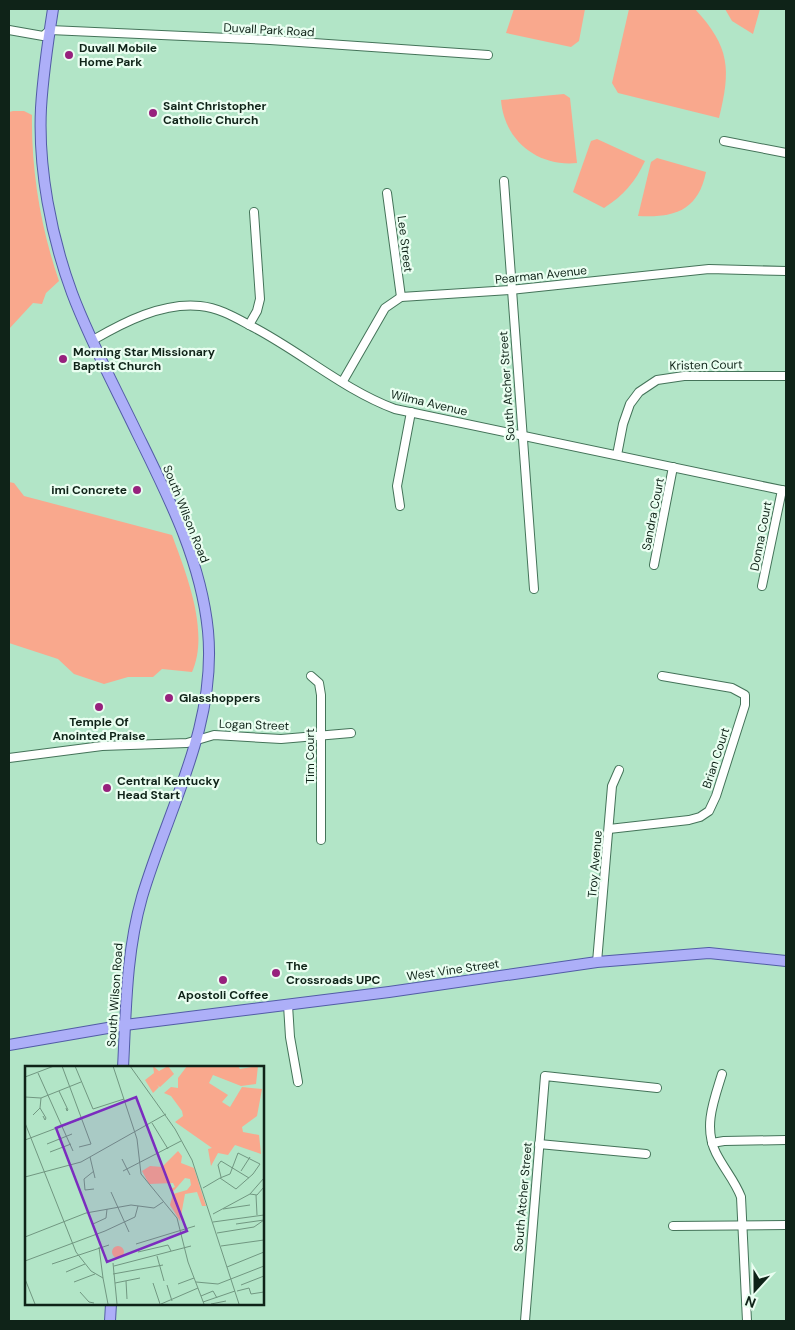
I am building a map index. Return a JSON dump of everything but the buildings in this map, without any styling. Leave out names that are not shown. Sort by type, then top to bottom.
[{"type":"main road","name":"South Wilson Road","points":[[53,9],[41,110],[45,178],[53,227],[66,274],[93,340],[176,516],[204,602],[209,651],[207,691],[198,740],[134,926],[128,971],[123,1066]]},
{"type":"main road","name":"West Vine Street","points":[[9,1044],[125,1025],[288,1005],[597,962],[709,954],[786,961]]},
{"type":"main road","points":[[110,1321],[111,1305]]},
{"type":"street","name":"Duvall Park Road","points":[[9,30],[43,36],[50,30],[270,40],[488,55]]},
{"type":"street","points":[[724,141],[786,153]]},
{"type":"street","name":"South Atcher Street","points":[[504,181],[510,290],[534,589]]},
{"type":"street","name":"Lee Street","points":[[388,193],[401,297]]},
{"type":"street","points":[[250,325],[257,311],[260,299],[254,212]]},
{"type":"street","name":"Pearman Avenue","points":[[401,297],[510,290],[709,269],[786,271]]},
{"type":"street","points":[[343,382],[385,308],[401,297]]},
{"type":"street","name":"Wilma Avenue","points":[[93,340],[109,330],[148,314],[190,306],[222,311],[250,325],[343,382],[384,404],[411,412],[784,491]]},
{"type":"street","name":"Kristen Court","points":[[617,455],[623,424],[630,404],[639,392],[657,380],[684,376],[786,376]]},
{"type":"street","points":[[400,506],[397,486],[411,412]]},
{"type":"street","name":"Sandra Court","points":[[654,565],[673,467]]},
{"type":"street","name":"Donna Court","points":[[762,586],[784,491]]},
{"type":"street","name":"Tim Court","points":[[311,676],[319,683],[321,688],[321,840]]},
{"type":"street","name":"Brian Court","points":[[610,829],[695,819],[709,811],[716,796],[745,705],[745,695],[732,688],[662,676]]},
{"type":"street","name":"Logan Street","points":[[9,758],[94,747],[178,744],[214,735],[281,739],[351,733]]},
{"type":"street","name":"Troy Avenue","points":[[597,962],[610,829],[612,786],[619,770]]},
{"type":"street","points":[[288,1005],[290,1038],[298,1082]]},
{"type":"street","points":[[722,1074],[710,1122],[712,1143],[735,1182],[741,1197],[747,1321]]},
{"type":"street","name":"South Atcher Street","points":[[525,1321],[544,1076],[657,1088]]},
{"type":"street","points":[[712,1143],[724,1141],[786,1140]]},
{"type":"street","points":[[539,1144],[646,1154]]},
{"type":"street","points":[[673,1226],[786,1225]]},
{"type":"shaded area","points":[[514,9],[585,9],[579,41],[571,47],[506,33]]},
{"type":"shaded area","points":[[629,9],[695,9],[707,23],[721,47],[725,59],[725,86],[719,118],[618,93],[612,83]]},
{"type":"shaded area","points":[[725,9],[760,9],[753,34],[732,21]]},
{"type":"shaded area","points":[[564,94],[570,98],[577,163],[562,163],[549,160],[525,148],[516,139],[503,114],[501,100]]},
{"type":"shaded area","points":[[24,111],[32,115],[33,157],[38,199],[47,241],[59,281],[46,293],[42,304],[33,303],[9,329],[9,112]]},
{"type":"shaded area","points":[[597,139],[645,161],[628,188],[604,208],[573,192],[591,141]]},
{"type":"shaded area","points":[[657,158],[706,172],[702,185],[697,196],[682,209],[663,215],[638,216],[651,162]]},
{"type":"shaded area","points":[[9,482],[14,483],[24,496],[172,535],[189,584],[197,621],[197,656],[192,672],[162,669],[153,677],[128,677],[104,684],[74,674],[58,659],[9,643]]},
{"type":"place","name":"Duvall Mobile Home Park","points":[[69,55]]},
{"type":"place","name":"Saint Christopher Catholic Church","points":[[153,113]]},
{"type":"place","name":"Morning Star Missionary Baptist Church","points":[[63,359]]},
{"type":"place","name":"imi Concrete","points":[[137,490]]},
{"type":"place","name":"Glasshoppers","points":[[169,698]]},
{"type":"place","name":"Temple Of Anointed Praise","points":[[99,707]]},
{"type":"place","name":"Central Kentucky Head Start","points":[[107,788]]},
{"type":"place","name":"The Crossroads UPC","points":[[276,973]]},
{"type":"place","name":"Apostoli Coffee","points":[[223,980]]}]
